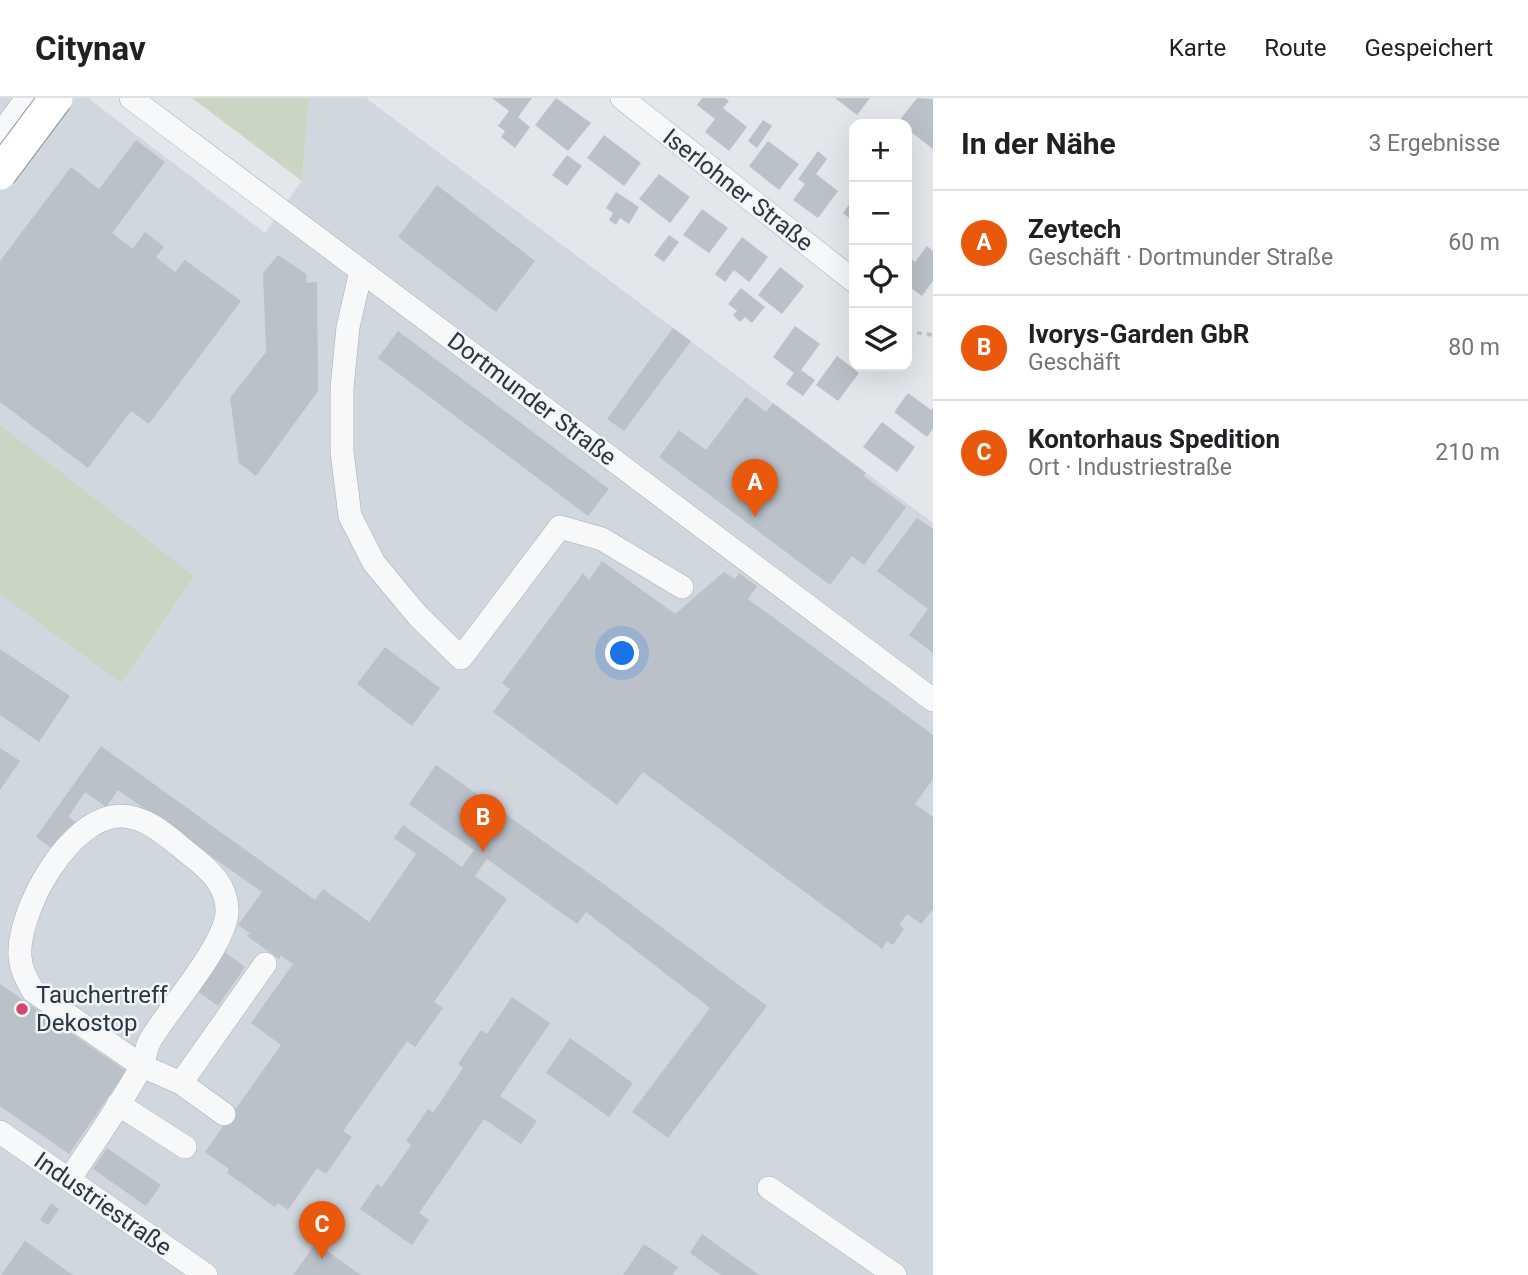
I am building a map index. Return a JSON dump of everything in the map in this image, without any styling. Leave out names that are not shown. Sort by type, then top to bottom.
[{"type":"highway","points":[[0,173],[55,98]]},
{"type":"street","points":[[0,135],[27,98]]},
{"type":"street","name":"Dortmunder Straße","points":[[131,98],[933,700]]},
{"type":"street","name":"Iserlohner Straße","points":[[622,98],[849,277]]},
{"type":"street","points":[[361,271],[348,327],[342,388],[342,452],[350,516],[374,563],[418,617],[461,658],[560,527],[602,539],[682,587]]},
{"type":"street","points":[[69,1180],[142,1066],[149,1042],[220,938],[227,913],[225,894],[214,873],[152,824],[139,818],[119,816],[100,821],[76,838],[56,860],[35,893],[23,929],[20,956],[23,975],[33,991],[142,1066],[181,1083],[224,1114]]},
{"type":"street","points":[[181,1083],[265,964]]},
{"type":"street","points":[[118,1104],[185,1147]]},
{"type":"street","name":"Industriestraße","points":[[0,1132],[206,1275]]},
{"type":"street","points":[[769,1188],[895,1275]]},
{"type":"path","points":[[912,332],[933,337]]},
{"type":"shaded area","points":[[0,98],[88,98],[265,233],[302,181],[309,98],[366,98],[933,523],[933,1275],[0,1275]]},
{"type":"green space","points":[[192,98],[309,98],[302,181]]},
{"type":"green space","points":[[0,425],[194,576],[121,683],[0,594]]},
{"type":"building","points":[[492,98],[532,98],[518,117],[530,127],[515,148],[501,137],[505,131],[498,126],[509,111]]},
{"type":"building","points":[[556,98],[591,123],[568,151],[535,125]]},
{"type":"building","points":[[702,98],[725,98],[729,101],[723,108],[747,127],[729,151],[705,132],[715,119],[697,105]]},
{"type":"building","points":[[835,98],[870,98],[857,115]]},
{"type":"building","points":[[917,98],[933,99],[933,149],[912,133],[912,119],[900,119]]},
{"type":"building","points":[[763,120],[772,126],[757,148],[748,141]]},
{"type":"building","points":[[604,135],[641,163],[624,186],[587,158]]},
{"type":"building","points":[[136,140],[165,162],[112,233],[133,249],[145,232],[164,247],[156,257],[175,272],[185,260],[241,301],[149,424],[131,411],[88,468],[0,402],[0,261],[71,167],[99,189]]},
{"type":"building","points":[[768,141],[799,164],[779,190],[749,166]]},
{"type":"building","points":[[818,151],[827,159],[816,174],[838,191],[818,218],[793,200],[805,184],[798,179]]},
{"type":"building","points":[[567,155],[582,166],[567,186],[552,175]]},
{"type":"building","points":[[659,174],[690,197],[670,223],[639,199]]},
{"type":"building","points":[[437,185],[535,261],[496,312],[398,237]]},
{"type":"building","points":[[616,192],[639,207],[629,224],[620,218],[616,225],[609,220],[613,213],[606,208]]},
{"type":"building","points":[[849,205],[849,218],[843,213]]},
{"type":"building","points":[[702,209],[728,228],[709,253],[683,235]]},
{"type":"building","points":[[669,235],[679,242],[664,262],[654,255]]},
{"type":"building","points":[[742,237],[768,257],[749,282],[734,270],[725,282],[715,274]]},
{"type":"building","points":[[927,246],[933,251],[933,281],[922,296],[912,289],[912,260],[915,262]]},
{"type":"building","points":[[278,255],[306,274],[307,283],[317,282],[318,391],[256,476],[239,463],[230,398],[266,352],[263,273]]},
{"type":"building","points":[[780,267],[804,286],[782,314],[758,295]]},
{"type":"building","points":[[741,288],[765,307],[752,323],[745,317],[740,322],[733,315],[737,311],[728,304]]},
{"type":"building","points":[[795,326],[820,344],[801,370],[815,380],[803,396],[786,384],[794,373],[773,357]]},
{"type":"building","points":[[673,328],[691,341],[624,431],[607,419]]},
{"type":"building","points":[[398,331],[609,489],[588,516],[378,358]]},
{"type":"building","points":[[837,356],[849,365],[849,371],[859,373],[838,401],[816,385]]},
{"type":"building","points":[[908,393],[931,410],[933,408],[933,429],[927,437],[894,412]]},
{"type":"building","points":[[746,397],[766,412],[773,403],[866,473],[864,476],[906,507],[864,565],[852,556],[830,585],[659,457],[679,430],[706,450]]},
{"type":"building","points":[[882,422],[915,447],[897,472],[863,447]]},
{"type":"building","points":[[917,518],[933,529],[933,653],[909,635],[928,609],[877,571]]},
{"type":"building","points":[[602,561],[675,614],[724,572],[735,579],[739,573],[757,586],[748,599],[933,735],[933,779],[915,804],[933,817],[933,909],[921,924],[907,914],[899,925],[904,929],[893,945],[887,941],[882,949],[643,772],[617,805],[493,712],[510,689],[502,683],[583,573],[589,580]]},
{"type":"building","points":[[385,647],[440,688],[412,726],[357,684]]},
{"type":"building","points":[[0,649],[70,696],[39,742],[0,715]]},
{"type":"building","points":[[101,746],[315,900],[323,889],[369,922],[416,854],[394,838],[403,825],[462,867],[474,850],[409,804],[436,765],[605,885],[767,1006],[668,1138],[632,1112],[710,1008],[586,912],[577,924],[487,859],[475,876],[507,899],[434,1002],[443,1008],[415,1047],[407,1041],[343,1131],[352,1137],[326,1174],[317,1168],[288,1210],[278,1203],[275,1207],[227,1173],[229,1169],[205,1152],[281,1045],[251,1023],[293,964],[281,956],[279,959],[247,936],[250,933],[238,925],[262,892],[118,790],[106,807],[85,792],[68,817],[76,822],[55,851],[36,837]]},
{"type":"building","points":[[0,748],[20,761],[0,790]]},
{"type":"building","points":[[223,951],[245,967],[218,1006],[196,990]]},
{"type":"building","points":[[0,984],[126,1071],[69,1154],[0,1106]]},
{"type":"building","points":[[512,997],[550,1023],[500,1096],[537,1121],[521,1144],[484,1119],[419,1213],[429,1220],[412,1245],[360,1209],[377,1184],[382,1187],[411,1145],[406,1141],[428,1109],[433,1113],[463,1068],[458,1064],[481,1030],[487,1034]]},
{"type":"building","points":[[570,1038],[633,1083],[609,1117],[546,1073]]},
{"type":"building","points":[[107,1148],[161,1185],[146,1206],[93,1169]]},
{"type":"building","points":[[51,1203],[59,1209],[48,1225],[40,1220]]},
{"type":"building","points":[[702,1234],[759,1275],[721,1275],[690,1253]]},
{"type":"building","points":[[25,1241],[73,1275],[1,1275]]},
{"type":"building","points":[[316,1243],[361,1275],[293,1275]]},
{"type":"building","points":[[644,1244],[678,1267],[672,1275],[623,1275]]},
{"type":"tram line","points":[[0,178],[55,98]]},
{"type":"place","name":"Zeytech","points":[[755,517]]},
{"type":"place","name":"Ivorys-Garden GbR","points":[[483,852]]},
{"type":"place","name":"Tauchertreff Dekostop","points":[[22,1009]]},
{"type":"place","name":"Kontorhaus Spedition","points":[[322,1259]]}]
